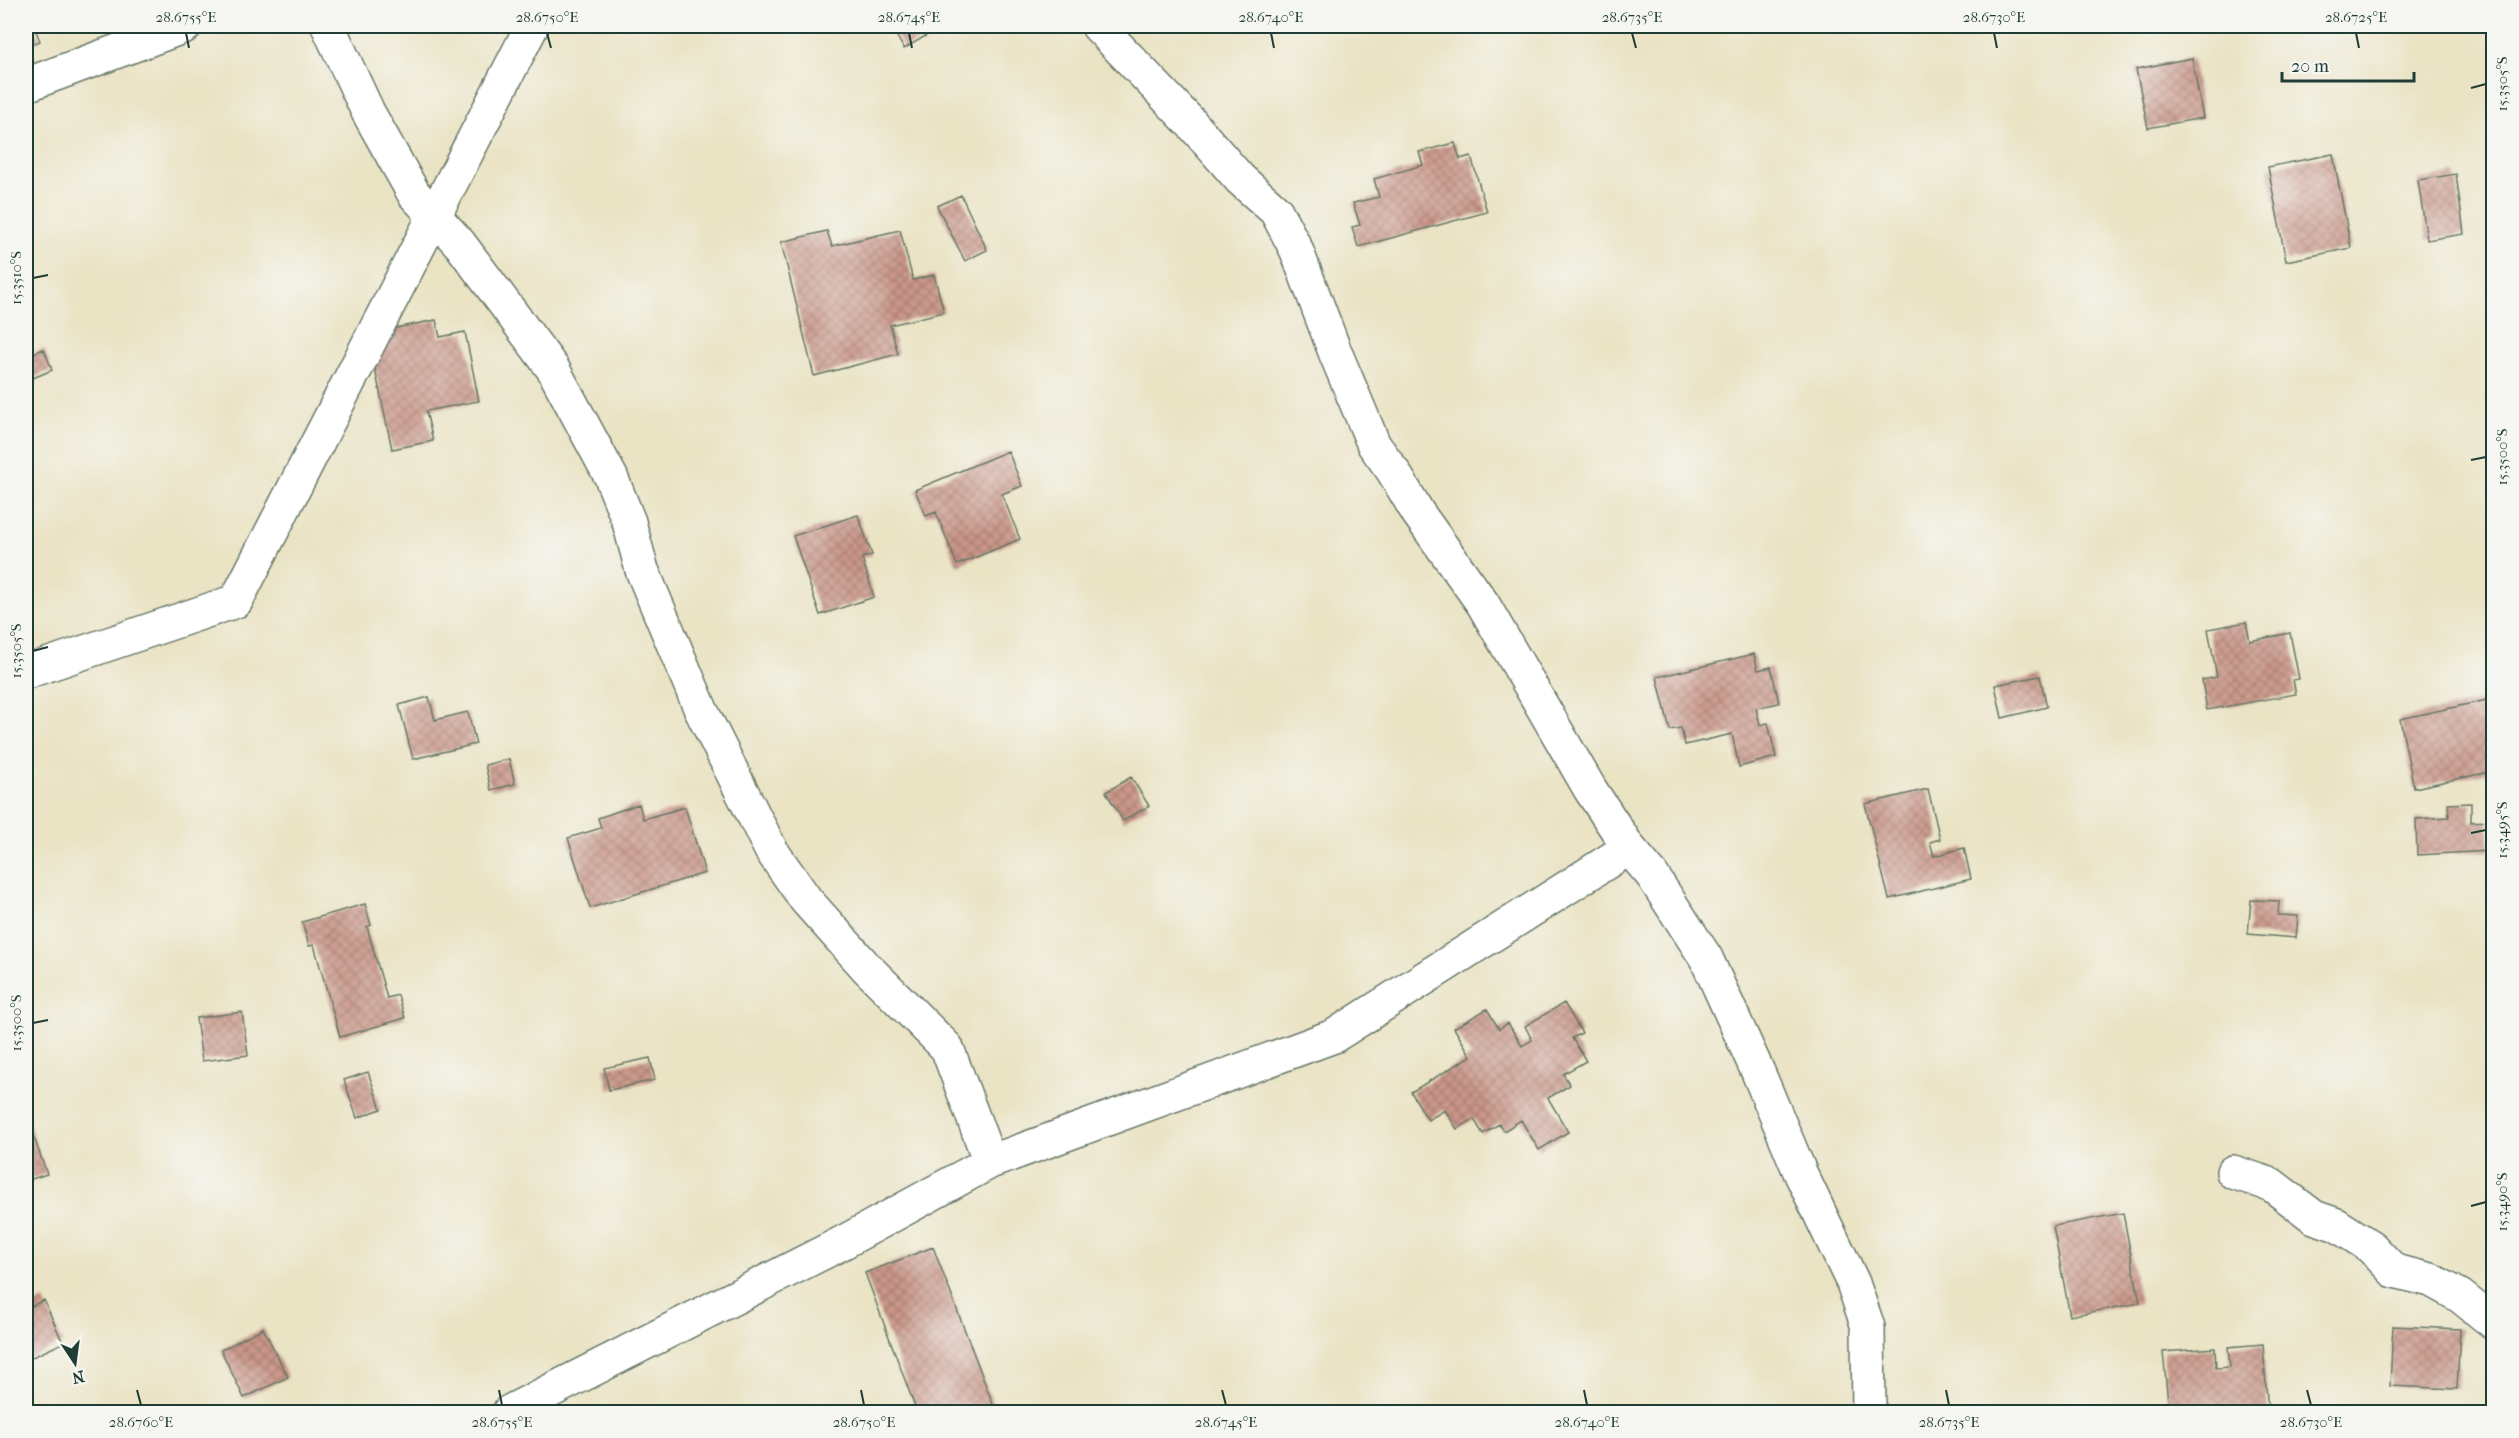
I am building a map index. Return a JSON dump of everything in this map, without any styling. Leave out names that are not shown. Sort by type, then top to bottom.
[{"type":"street","points":[[26,85],[185,26]]},
{"type":"street","points":[[328,26],[390,154],[414,194],[460,244],[553,369],[611,477],[629,522],[642,570],[701,710],[771,850],[806,900],[858,958],[947,1048],[990,1162]]},
{"type":"street","points":[[26,672],[236,601],[532,26]]},
{"type":"street","points":[[1098,26],[1192,124],[1240,179],[1276,211],[1296,249],[1335,352],[1374,445],[1393,471],[1418,513],[1483,604],[1590,789],[1629,848],[1652,876],[1706,958],[1800,1172],[1853,1283],[1868,1327],[1869,1413]]},
{"type":"street","points":[[509,1413],[840,1244],[990,1162],[1334,1036],[1629,848]]},
{"type":"street","points":[[2233,1172],[2272,1185],[2314,1217],[2337,1225],[2370,1247],[2394,1271],[2431,1280],[2460,1296],[2493,1323]]},
{"type":"building","points":[[26,26],[34,26],[40,41],[27,46],[35,67],[26,71]]},
{"type":"building","points":[[891,26],[942,26],[904,49]]},
{"type":"building","points":[[2354,26],[2391,26],[2391,27],[2354,30]]},
{"type":"building","points":[[2192,58],[2203,118],[2148,128],[2136,69]]},
{"type":"building","points":[[1455,143],[1460,159],[1471,156],[1487,212],[1358,247],[1352,227],[1360,225],[1353,203],[1379,197],[1374,179],[1423,165],[1419,152]]},
{"type":"building","points":[[2333,154],[2351,248],[2286,261],[2268,167]]},
{"type":"building","points":[[2456,174],[2464,234],[2427,240],[2418,180]]},
{"type":"building","points":[[961,195],[987,250],[965,261],[937,206]]},
{"type":"building","points":[[900,230],[913,280],[934,275],[944,312],[890,325],[898,354],[814,376],[781,242],[827,231],[832,246]]},
{"type":"building","points":[[436,320],[440,337],[465,332],[479,401],[426,411],[433,441],[392,449],[371,350],[381,331]]},
{"type":"building","points":[[44,349],[52,370],[26,381],[26,356]]},
{"type":"building","points":[[1008,451],[1022,486],[1002,494],[1020,539],[957,565],[936,512],[926,516],[915,490]]},
{"type":"building","points":[[858,515],[872,555],[862,558],[874,597],[820,615],[793,536]]},
{"type":"building","points":[[2246,622],[2250,641],[2290,633],[2299,679],[2293,680],[2296,694],[2207,710],[2202,680],[2217,677],[2208,629]]},
{"type":"building","points":[[1754,654],[1758,670],[1771,667],[1779,703],[1756,708],[1760,725],[1768,723],[1776,757],[1739,767],[1732,734],[1685,745],[1681,728],[1670,730],[1657,677]]},
{"type":"building","points":[[2040,676],[2047,707],[2002,718],[1995,685]]},
{"type":"building","points":[[429,697],[435,720],[468,712],[476,744],[413,759],[399,705]]},
{"type":"building","points":[[2487,700],[2494,732],[2494,771],[2414,788],[2400,719]]},
{"type":"building","points":[[509,759],[515,784],[491,790],[485,765]]},
{"type":"building","points":[[1131,777],[1149,806],[1123,821],[1106,792]]},
{"type":"building","points":[[1928,789],[1940,839],[1930,842],[1934,856],[1964,848],[1971,879],[1889,899],[1865,804]]},
{"type":"building","points":[[2471,803],[2471,822],[2488,821],[2490,851],[2417,855],[2416,819],[2449,817],[2448,804]]},
{"type":"building","points":[[639,804],[643,819],[685,807],[705,873],[590,908],[568,838],[601,828],[598,818]]},
{"type":"building","points":[[2251,900],[2279,901],[2278,915],[2298,916],[2296,938],[2248,934]]},
{"type":"building","points":[[365,904],[371,925],[367,927],[387,998],[398,995],[405,1018],[340,1037],[314,945],[309,946],[302,922]]},
{"type":"building","points":[[1564,1003],[1582,1033],[1572,1038],[1586,1061],[1563,1074],[1570,1085],[1548,1098],[1568,1132],[1539,1150],[1521,1120],[1504,1131],[1499,1124],[1483,1134],[1474,1119],[1457,1129],[1445,1110],[1428,1120],[1411,1092],[1471,1056],[1454,1028],[1487,1009],[1499,1029],[1508,1023],[1522,1046],[1532,1040],[1525,1026]]},
{"type":"building","points":[[242,1012],[248,1055],[202,1061],[196,1018]]},
{"type":"building","points":[[650,1058],[655,1080],[609,1090],[604,1068]]},
{"type":"building","points":[[368,1072],[381,1109],[357,1118],[344,1080]]},
{"type":"building","points":[[26,1115],[47,1174],[26,1181]]},
{"type":"building","points":[[2123,1213],[2140,1303],[2070,1316],[2053,1226]]},
{"type":"building","points":[[933,1247],[996,1412],[917,1412],[865,1273]]},
{"type":"building","points":[[44,1300],[63,1343],[26,1360],[26,1309]]},
{"type":"building","points":[[2393,1326],[2460,1329],[2457,1389],[2390,1386]]},
{"type":"building","points":[[263,1328],[288,1377],[244,1398],[221,1350]]},
{"type":"building","points":[[2263,1344],[2268,1412],[2169,1412],[2163,1352],[2215,1348],[2216,1368],[2230,1367],[2228,1347]]}]
